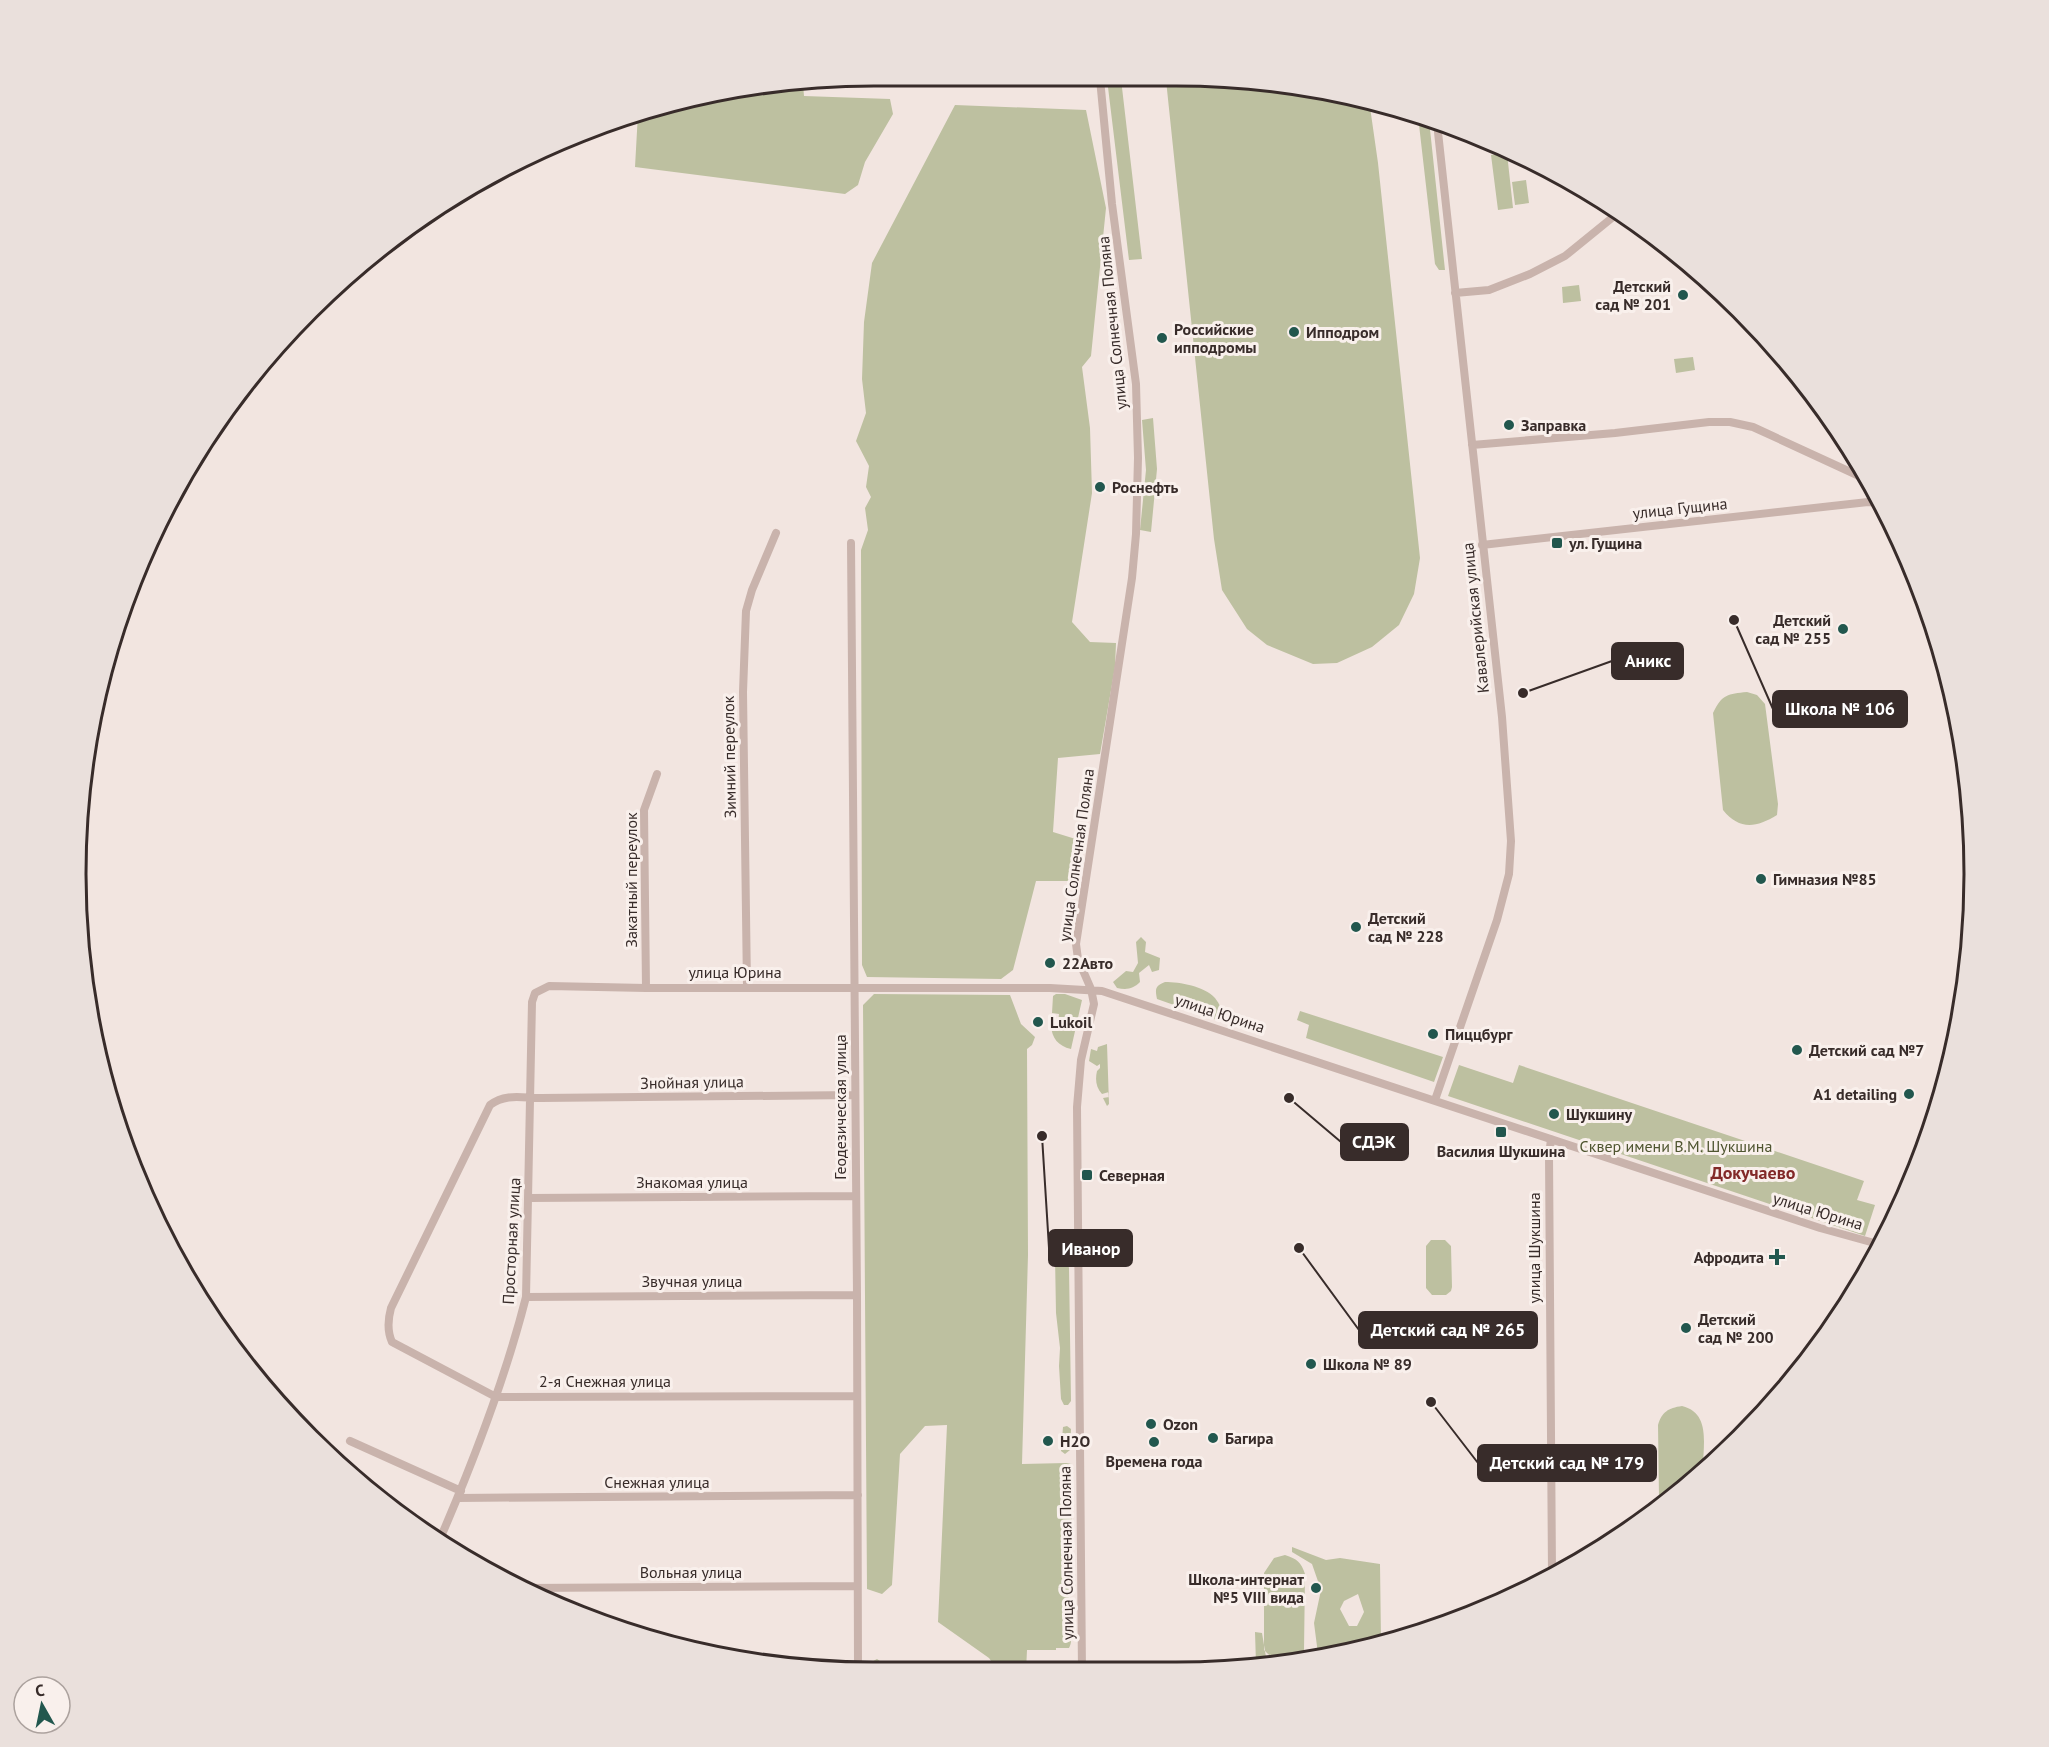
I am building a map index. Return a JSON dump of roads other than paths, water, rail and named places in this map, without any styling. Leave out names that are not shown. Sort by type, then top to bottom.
[{"type":"street","name":"улица Солнечная Поляна","points":[[1082,1662],[1077,1114],[1081,1060],[1094,1004],[1091,989],[1081,971],[1076,944],[1132,578],[1138,458],[1136,384],[1112,204],[1101,86]]},
{"type":"street","name":"Кавалерийская улица","points":[[1435,1100],[1497,920],[1510,866],[1511,841],[1502,717],[1438,130]]},
{"type":"street","points":[[1455,293],[1489,290],[1530,274],[1565,256],[1612,218]]},
{"type":"street","points":[[1472,445],[1615,433],[1709,422],[1730,422],[1753,427],[1854,474]]},
{"type":"street","name":"улица Гущина","points":[[1482,544],[1870,502]]},
{"type":"street","name":"Зимний переулок","points":[[747,987],[743,692],[746,611],[752,590],[776,533]]},
{"type":"street","name":"Геодезическая улица","points":[[851,543],[858,1661]]},
{"type":"street","name":"Закатный переулок","points":[[646,988],[645,810],[657,774]]},
{"type":"street","name":"улица Юрина","points":[[532,1002],[536,993],[542,988],[555,985],[646,988],[1091,989],[1146,1005],[1820,1228],[1871,1242]]},
{"type":"street","name":"Просторная улица","points":[[443,1533],[496,1396],[526,1297],[532,1002]]},
{"type":"street","name":"Знойная улица","points":[[388,1317],[490,1105],[499,1098],[855,1095]]},
{"type":"street","name":"улица Шукшина","points":[[1551,1139],[1549,1282],[1552,1565]]},
{"type":"street","name":"Знакомая улица","points":[[529,1198],[856,1196]]},
{"type":"street","name":"Звучная улица","points":[[526,1297],[857,1295]]},
{"type":"street","name":"2-я Снежная улица","points":[[388,1317],[389,1336],[392,1342],[496,1396],[856,1396]]},
{"type":"street","name":"Снежная улица","points":[[350,1441],[459,1495],[858,1495]]},
{"type":"street","name":"Вольная улица","points":[[542,1588],[857,1586]]},
{"type":"place","name":"Детский сад № 201","points":[[1683,295]]},
{"type":"place","name":"Ипподром","points":[[1294,332]]},
{"type":"place","name":"Российские ипподромы","points":[[1162,338]]},
{"type":"place","name":"Заправка","points":[[1509,425]]},
{"type":"place","name":"Роснефть","points":[[1100,487]]},
{"type":"place","name":"ул. Гущина","points":[[1557,543]]},
{"type":"place","name":"Школа № 106","points":[[1734,620]]},
{"type":"place","name":"Детский сад № 255","points":[[1843,629]]},
{"type":"place","name":"Аникс","points":[[1523,693]]},
{"type":"place","name":"Гимназия №85","points":[[1761,879]]},
{"type":"place","name":"Детский сад № 228","points":[[1356,927]]},
{"type":"place","name":"22Авто","points":[[1050,963]]},
{"type":"place","name":"Lukoil","points":[[1038,1022]]},
{"type":"place","name":"Пиццбург","points":[[1433,1034]]},
{"type":"place","name":"Детский сад №7","points":[[1797,1050]]},
{"type":"place","name":"A1 detailing","points":[[1909,1094]]},
{"type":"place","name":"СДЭК","points":[[1289,1098]]},
{"type":"place","name":"Шукшину","points":[[1554,1114]]},
{"type":"place","name":"Василия Шукшина","points":[[1501,1132]]},
{"type":"place","name":"Иванор","points":[[1042,1136]]},
{"type":"place","name":"Северная","points":[[1087,1175]]},
{"type":"place","name":"Детский сад № 265","points":[[1299,1248]]},
{"type":"place","name":"Афродита","points":[[1777,1257]]},
{"type":"place","name":"Детский сад № 200","points":[[1686,1328]]},
{"type":"place","name":"Школа № 89","points":[[1311,1364]]},
{"type":"place","name":"Детский сад № 179","points":[[1431,1402]]},
{"type":"place","name":"Ozon","points":[[1151,1424]]},
{"type":"place","name":"Багира","points":[[1213,1438]]},
{"type":"place","name":"H2O","points":[[1048,1441]]},
{"type":"place","name":"Времена года","points":[[1154,1442]]},
{"type":"place","name":"Школа-интернат №5 VIII вида","points":[[1316,1588]]},
{"type":"district","name":"Докучаево","points":[[1753,1173]]},
{"type":"park label","name":"Сквер имени В.М. Шукшина","points":[[1676,1146]]}]
